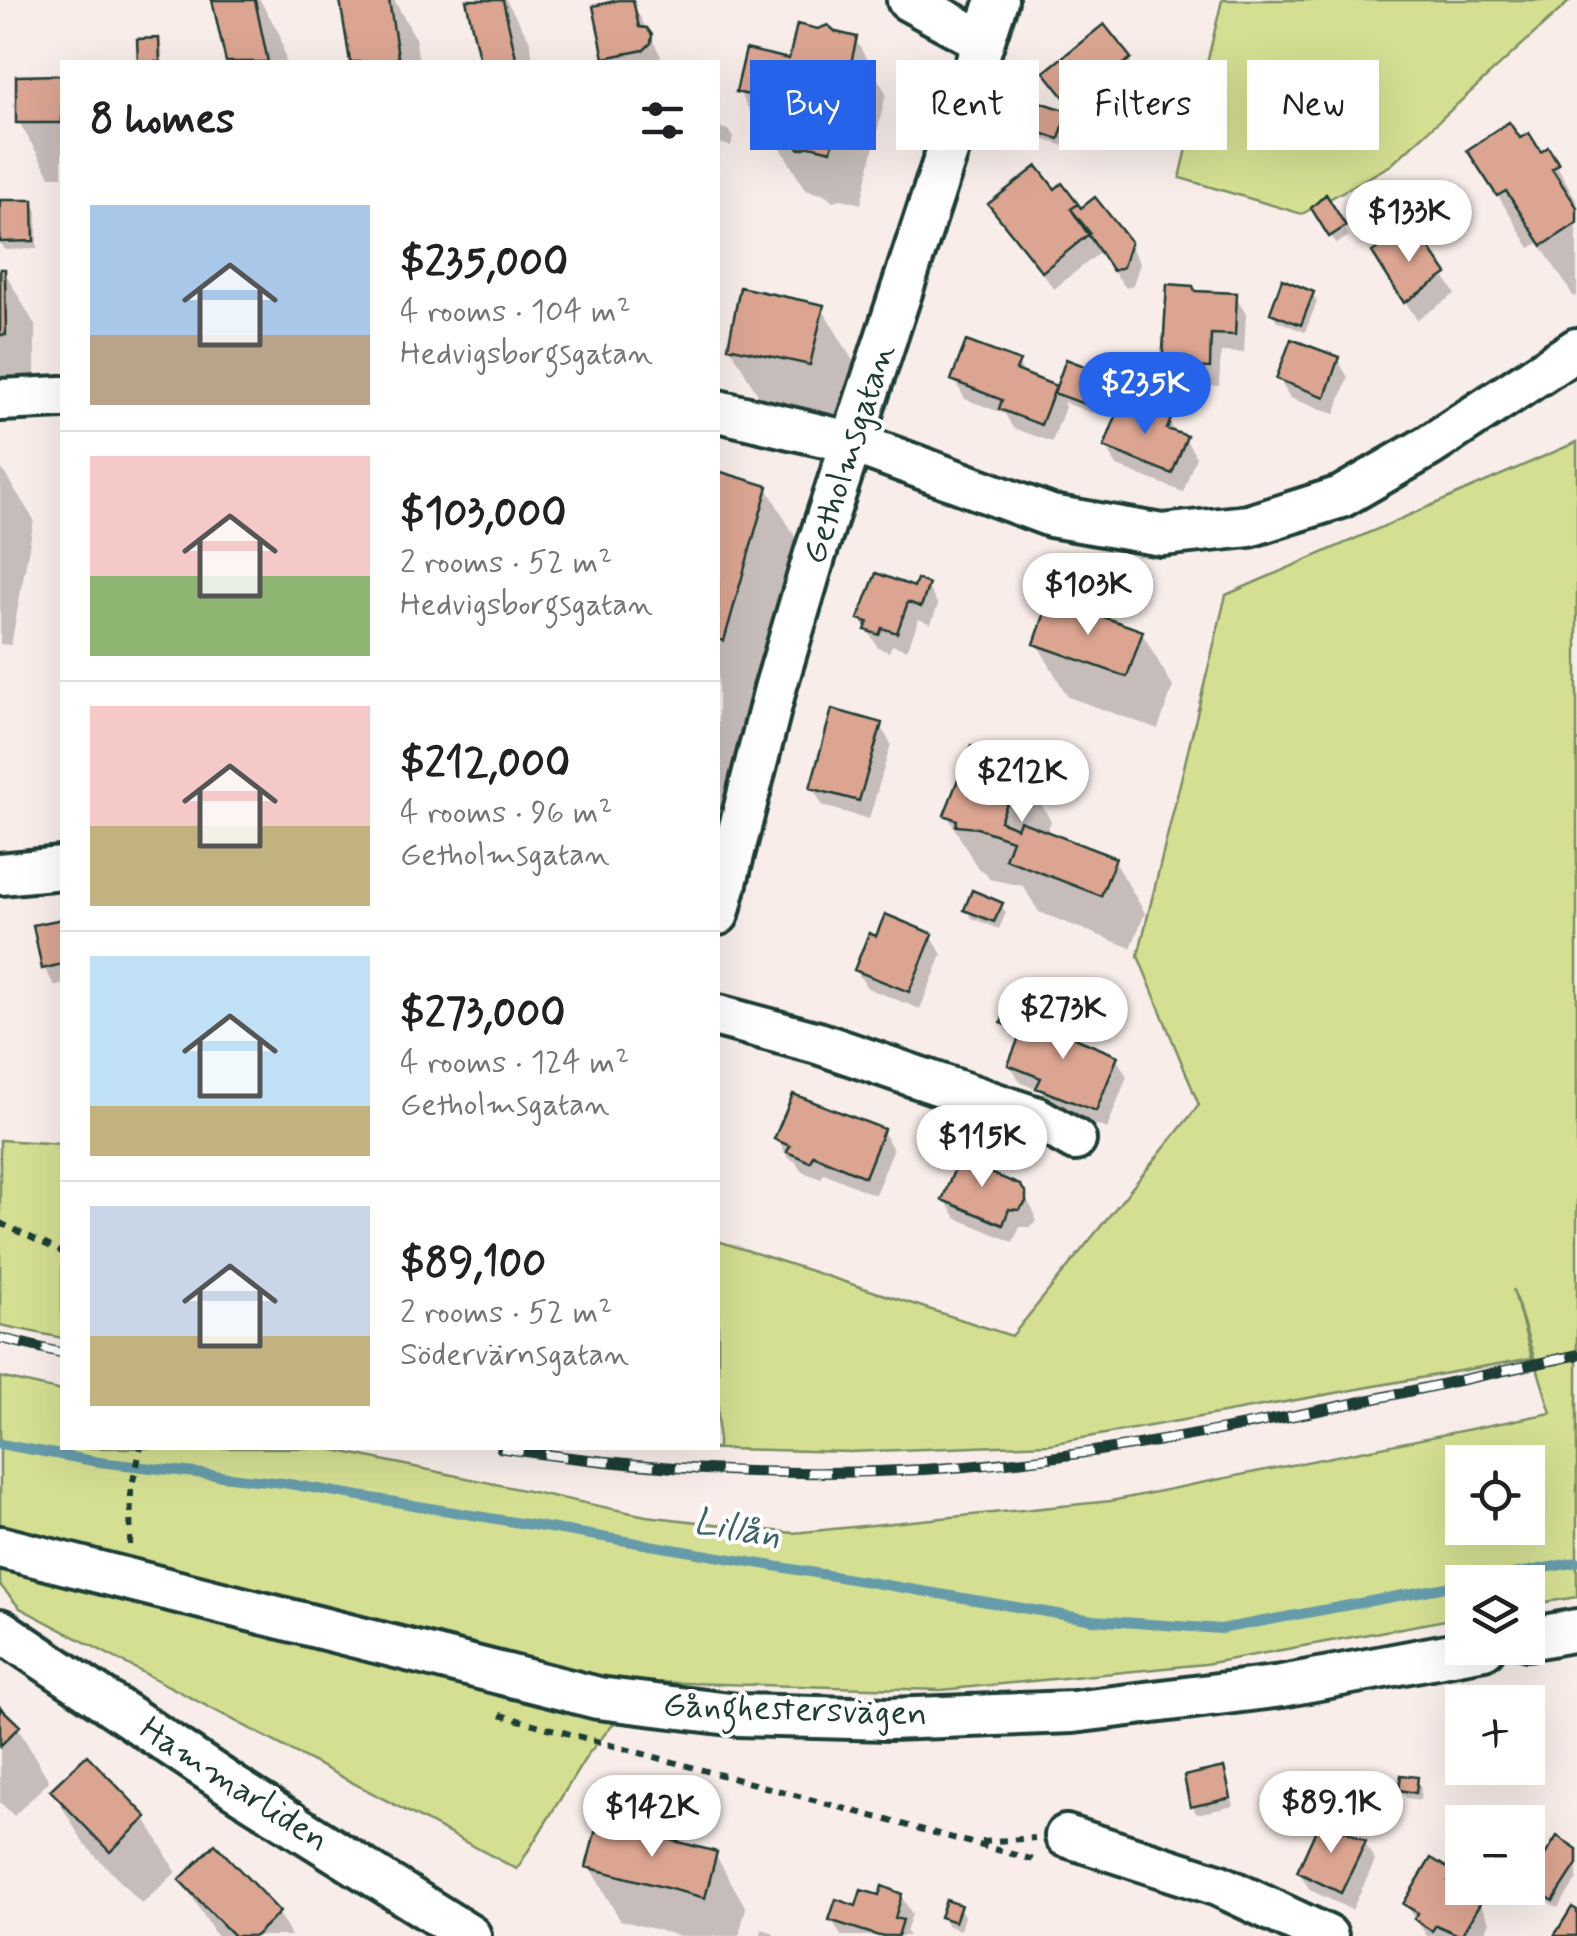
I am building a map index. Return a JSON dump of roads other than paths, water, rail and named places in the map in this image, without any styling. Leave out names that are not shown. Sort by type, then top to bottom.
[{"type":"street","points":[[908,0],[983,41]]},
{"type":"street","name":"Getholmsgatan","points":[[722,870],[780,672],[997,0]]},
{"type":"street","points":[[720,411],[854,443],[1051,516],[1162,534],[1249,526],[1341,497],[1429,446],[1577,349]]},
{"type":"street","points":[[0,400],[60,397]]},
{"type":"street","points":[[0,874],[60,868]]},
{"type":"street","points":[[720,1017],[818,1043],[1037,1118],[1074,1140]]},
{"type":"street","name":"Gånghestersvägen","points":[[0,1547],[598,1698],[738,1716],[889,1719],[1073,1712],[1282,1686],[1445,1655]]},
{"type":"street","name":"Hammarliden","points":[[0,1630],[236,1788],[470,1936]]},
{"type":"street","points":[[1545,1636],[1577,1630]]},
{"type":"street","points":[[1056,1850],[1218,1885],[1327,1936]]},
{"type":"waterway","name":"Lillån","points":[[0,1444],[99,1462],[283,1483],[1093,1620],[1221,1629],[1445,1587]]},
{"type":"waterway","name":"Lillån","points":[[1545,1568],[1577,1562]]},
{"type":"railway","points":[[0,1338],[60,1353]]},
{"type":"railway","points":[[515,1450],[630,1464],[761,1472],[956,1467],[1091,1452],[1231,1428],[1577,1355]]}]
